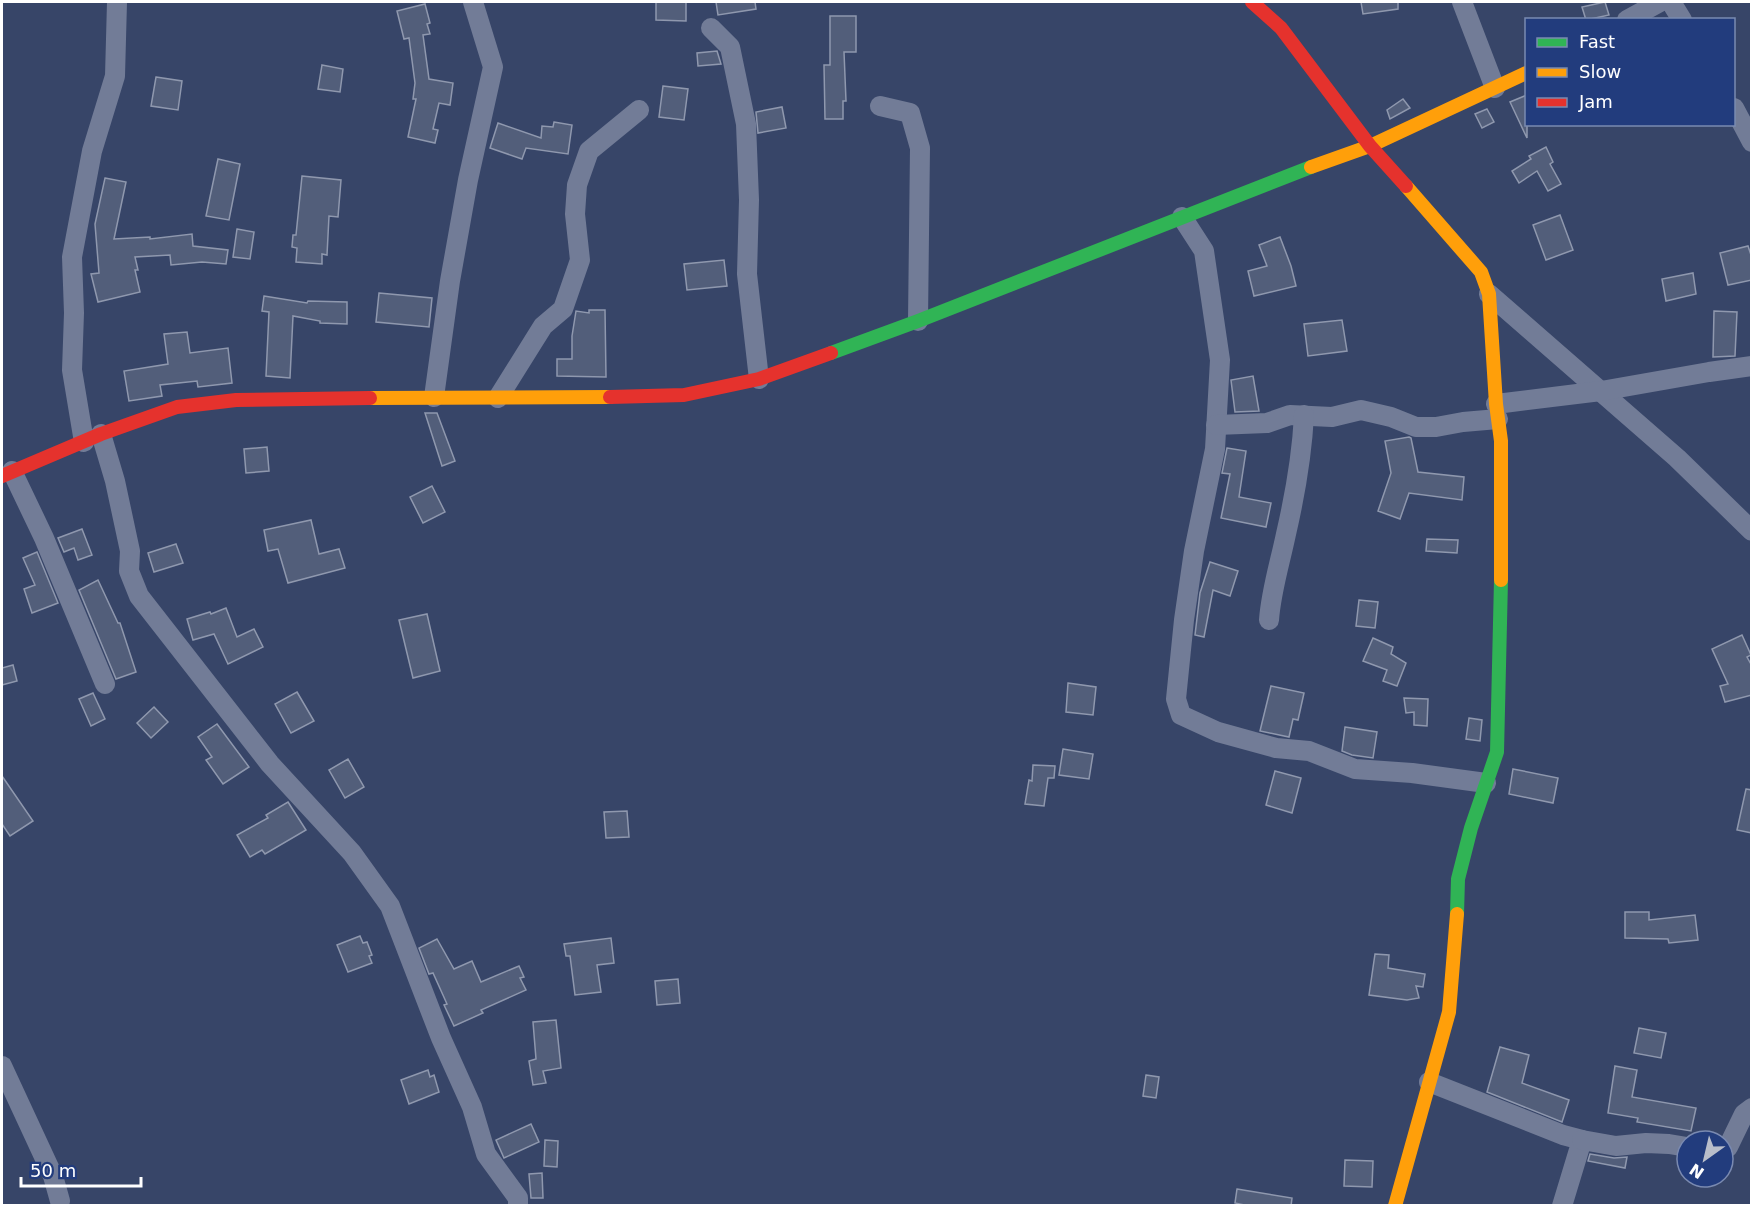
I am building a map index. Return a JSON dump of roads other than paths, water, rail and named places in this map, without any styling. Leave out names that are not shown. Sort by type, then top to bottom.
[{"type":"street","points":[[117,2],[115,76],[93,151],[72,257],[74,313],[72,370],[93,438],[115,481],[130,551],[129,571],[140,596],[270,764],[352,853],[390,906],[441,1038],[472,1107],[486,1154],[518,1198],[518,1206]]},
{"type":"street","points":[[434,398],[452,269],[468,180],[493,67],[472,2]]},
{"type":"street","points":[[1252,2],[1281,28],[1370,146],[1481,272],[1489,294],[1501,441],[1502,550],[1497,752],[1470,828],[1458,879],[1457,924],[1449,1012],[1395,1206]]},
{"type":"street","points":[[1462,2],[1495,88]]},
{"type":"street","points":[[1631,18],[1660,2]]},
{"type":"street","points":[[1671,2],[1681,18]]},
{"type":"street","points":[[711,28],[730,47],[746,124],[747,274],[759,379]]},
{"type":"street","points":[[105,684],[44,538],[7,474],[93,438],[177,407],[200,404],[236,400],[684,395],[759,379],[918,321],[1287,175],[1370,146],[1525,75]]},
{"type":"street","points":[[880,106],[910,113],[920,148],[918,321]]},
{"type":"street","points":[[498,398],[543,326],[563,309],[580,260],[575,214],[577,185],[589,151],[639,110]]},
{"type":"street","points":[[1735,110],[1752,142]]},
{"type":"street","points":[[1182,217],[1204,251],[1220,360],[1215,449],[1194,551],[1184,621],[1176,699],[1181,715],[1218,732],[1276,748],[1309,751],[1355,769],[1412,773],[1486,783]]},
{"type":"street","points":[[1489,294],[1677,458],[1752,531]]},
{"type":"street","points":[[1216,425],[1267,423],[1290,415],[1332,417],[1361,410],[1416,426],[1436,427],[1497,412],[1752,366]]},
{"type":"street","points":[[1269,620],[1271,595],[1298,475],[1304,415]]},
{"type":"street","points":[[2,1066],[53,1176],[60,1201]]},
{"type":"street","points":[[1429,1082],[1563,1135],[1582,1140],[1616,1146],[1646,1143],[1675,1145]]},
{"type":"street","points":[[1735,1133],[1744,1114],[1752,1108]]},
{"type":"street","points":[[1562,1206],[1582,1140]]}]
